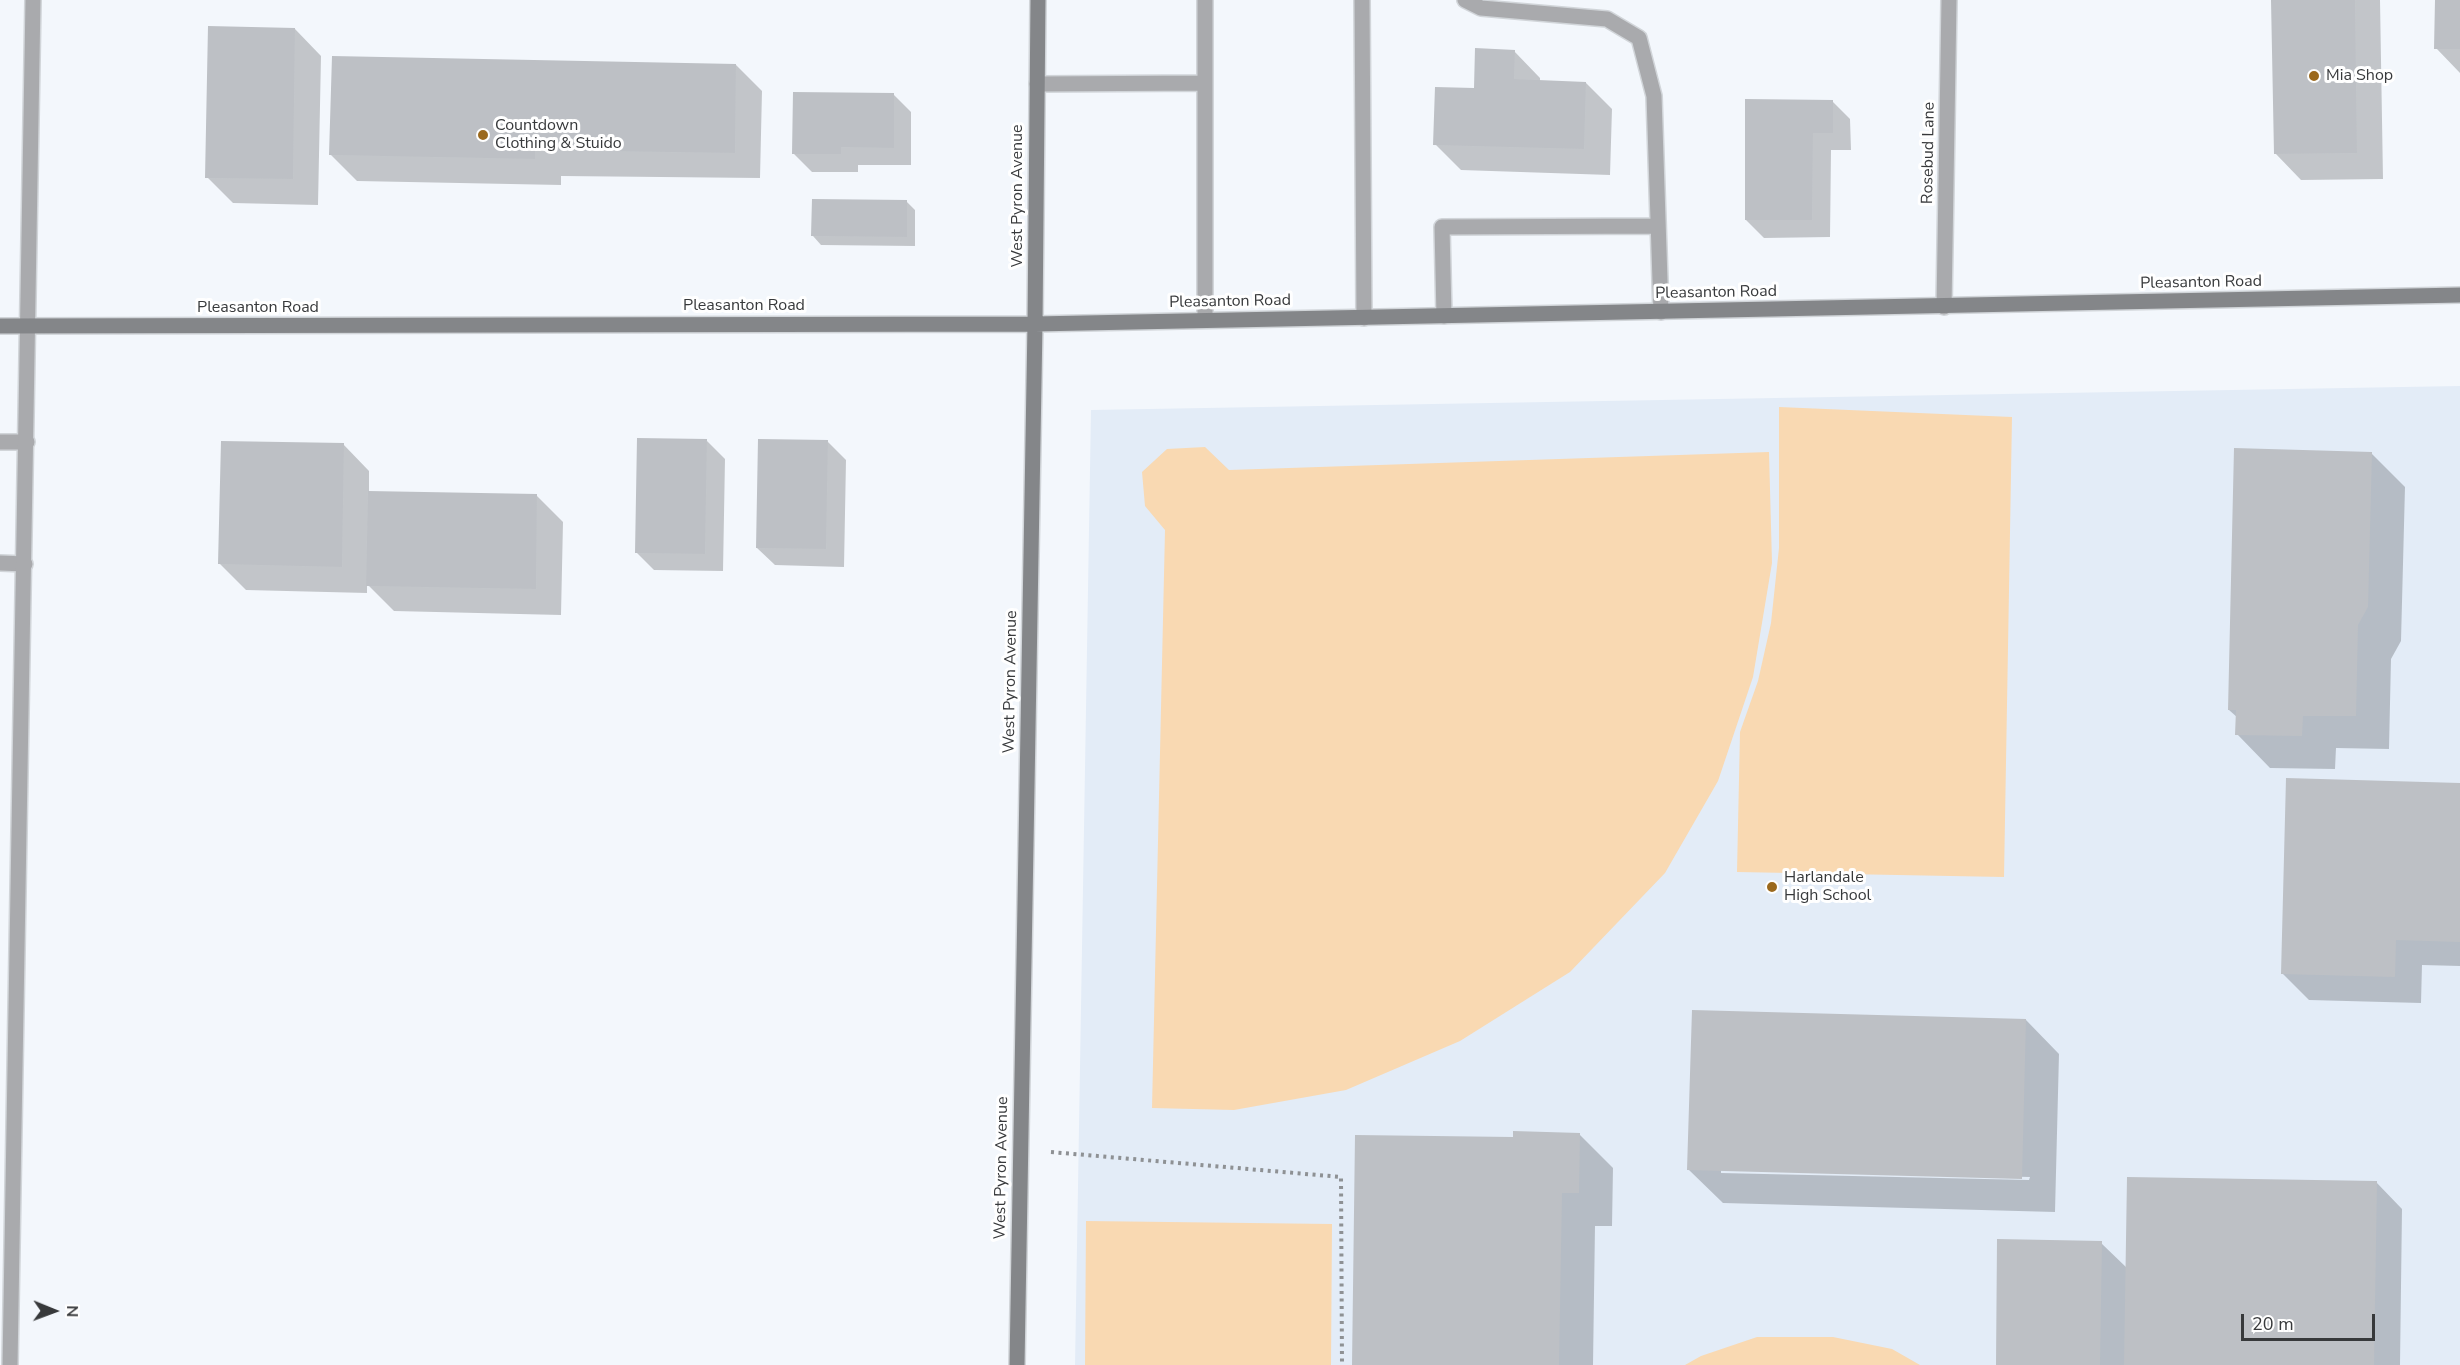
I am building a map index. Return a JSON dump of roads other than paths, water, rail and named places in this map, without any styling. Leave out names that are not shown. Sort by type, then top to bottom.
[{"type":"main road","name":"West Pyron Avenue","points":[[1017,1365],[1035,324],[1038,0]]},
{"type":"main road","name":"Pleasanton Road","points":[[0,326],[1035,324],[2460,295]]},
{"type":"street","points":[[10,1365],[33,0]]},
{"type":"street","points":[[1205,0],[1205,320]]},
{"type":"street","points":[[1362,0],[1364,318]]},
{"type":"street","points":[[1465,0],[1481,8],[1607,19],[1639,38],[1654,96],[1661,312]]},
{"type":"street","name":"Rosebud Lane","points":[[1944,307],[1949,0]]},
{"type":"street","points":[[1037,84],[1205,83]]},
{"type":"street","points":[[1444,316],[1442,227],[1658,226]]},
{"type":"street","points":[[0,442],[27,442]]},
{"type":"street","points":[[0,563],[25,564]]},
{"type":"place","name":"Mia Shop","points":[[2314,76]]},
{"type":"place","name":"Countdown Clothing & Stuido","points":[[483,135]]},
{"type":"place","name":"Harlandale High School","points":[[1772,887]]}]
